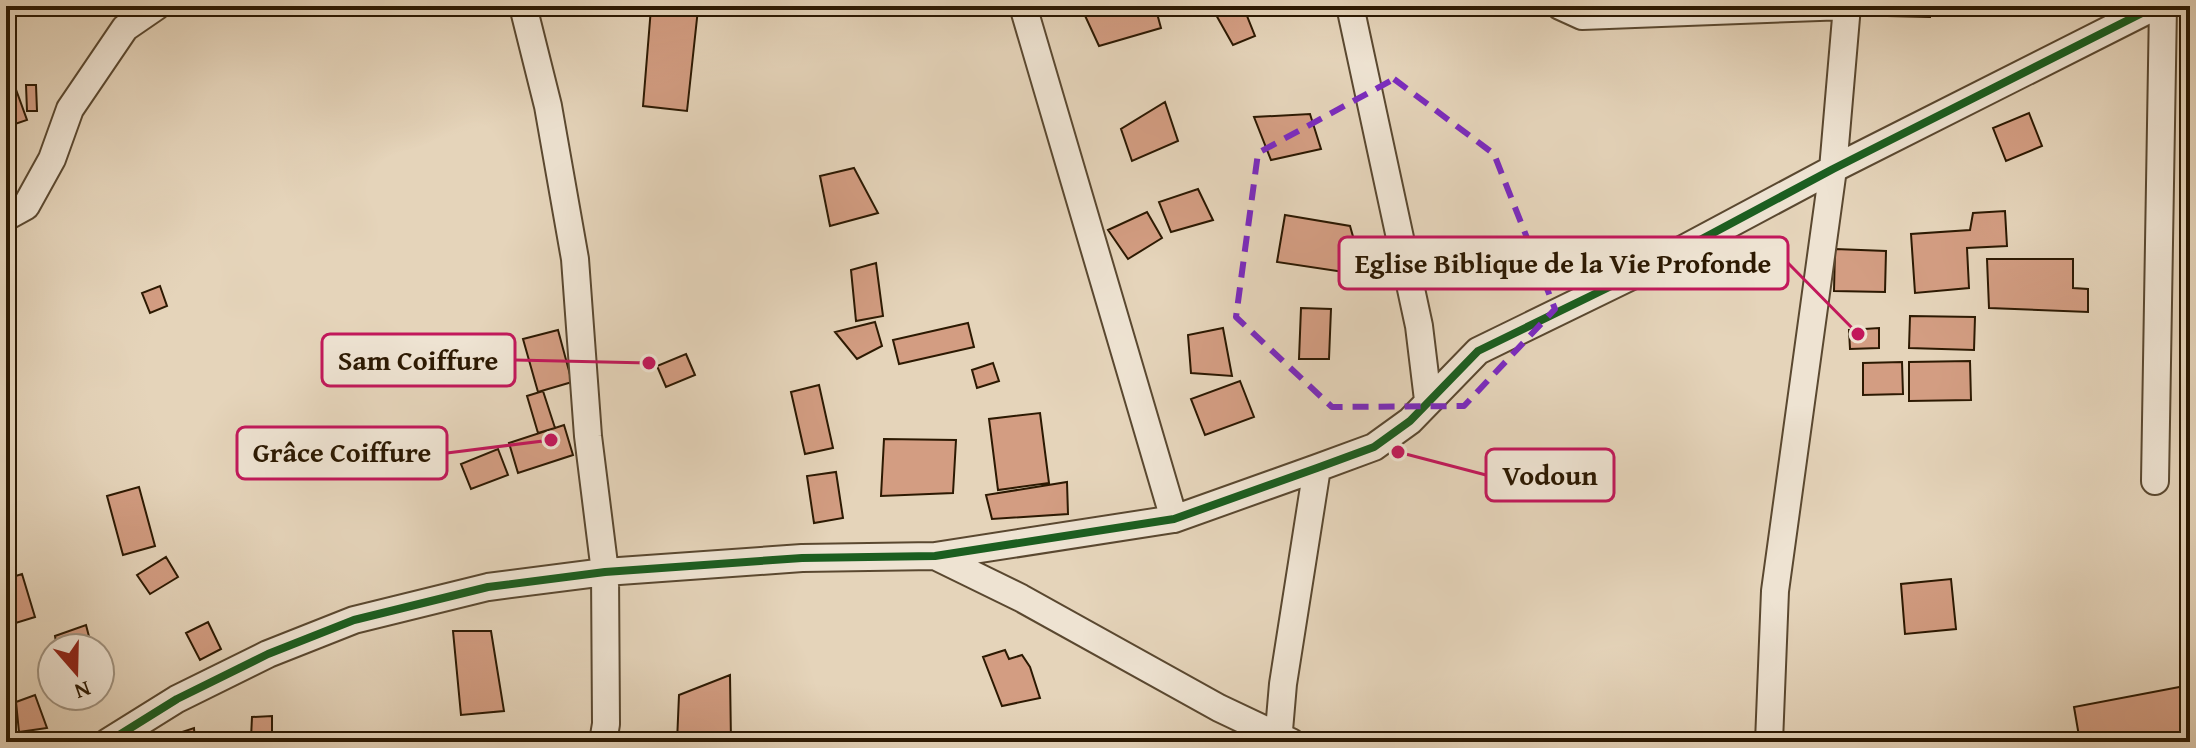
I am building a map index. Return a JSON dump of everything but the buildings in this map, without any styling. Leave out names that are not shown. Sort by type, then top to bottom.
[{"type":"street","points":[[6,217],[26,206],[52,159],[70,109],[125,28],[157,6]]},
{"type":"street","points":[[523,6],[548,106],[575,259],[588,436],[605,572],[606,724],[603,742]]},
{"type":"street","points":[[1023,6],[1174,519]]},
{"type":"street","points":[[1350,6],[1419,326],[1428,400]]},
{"type":"street","points":[[1560,6],[1582,16],[1847,6],[1833,169],[1775,591],[1769,742]]},
{"type":"street","points":[[108,742],[177,699],[268,654],[354,620],[488,587],[605,572],[802,558],[935,556],[1174,519],[1317,468],[1374,447],[1410,421],[1478,351],[1642,271],[1833,169],[2156,6]]},
{"type":"street","points":[[2155,481],[2163,6]]},
{"type":"street","points":[[935,556],[1021,598],[1219,708],[1283,739],[1283,684],[1317,468]]},
{"type":"highlighted area","points":[[1394,79],[1494,154],[1555,309],[1464,406],[1332,407],[1236,317],[1258,153]]},
{"type":"cycle path","points":[[108,742],[177,699],[268,654],[354,620],[488,587],[605,572],[802,558],[935,556],[1174,519],[1317,468],[1374,447],[1410,421],[1478,351],[1642,271],[1833,169],[2156,6]]},
{"type":"place","name":"Eglise Biblique de la Vie Profonde","points":[[1858,334]]},
{"type":"place","name":"Sam Coiffure","points":[[649,363]]},
{"type":"place","name":"Grâce Coiffure","points":[[551,440]]},
{"type":"place","name":"Vodoun","points":[[1398,452]]}]
